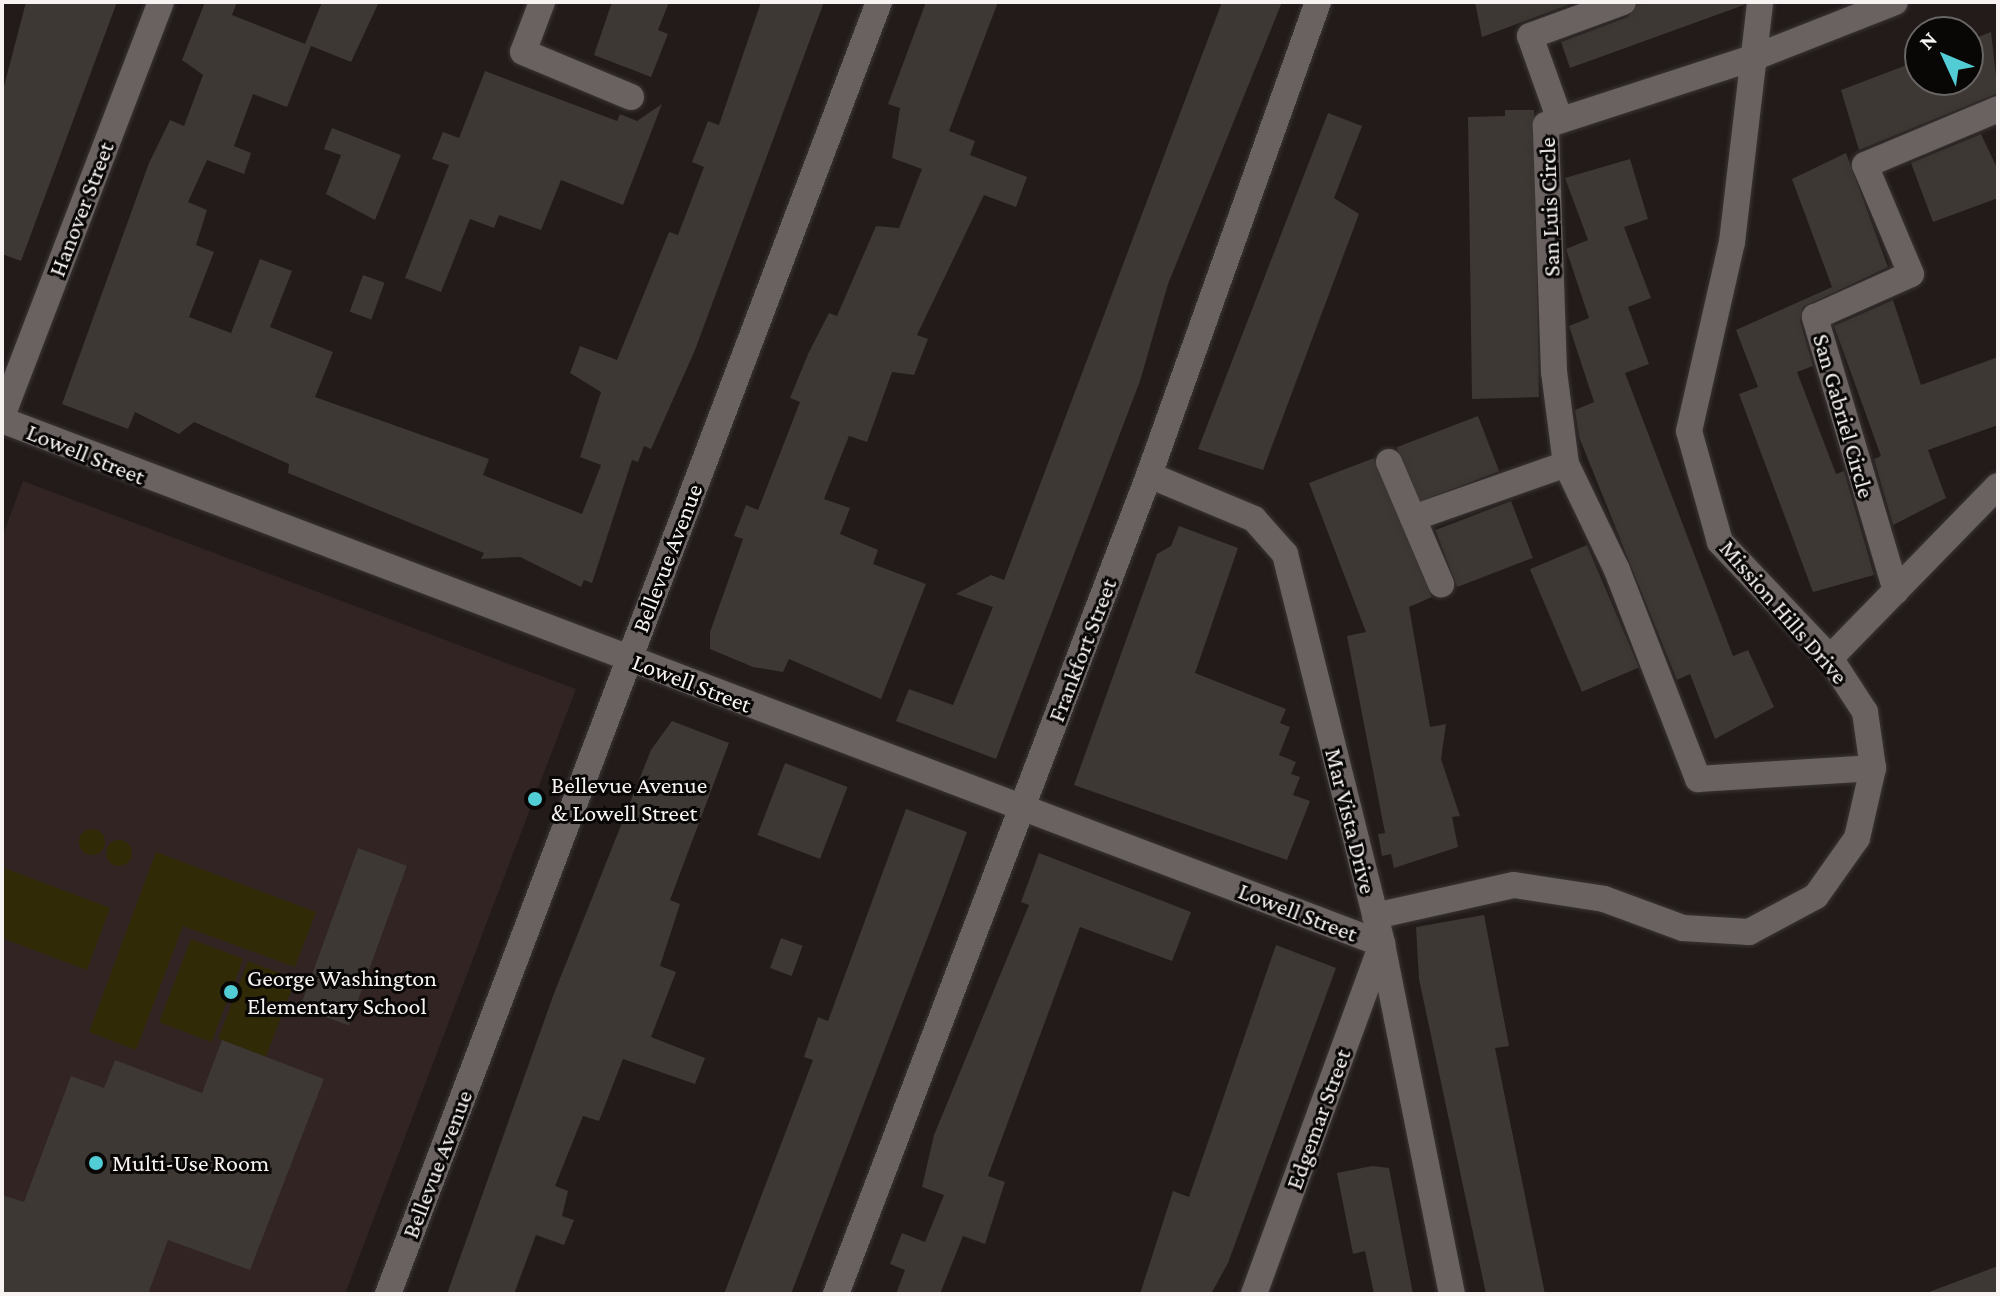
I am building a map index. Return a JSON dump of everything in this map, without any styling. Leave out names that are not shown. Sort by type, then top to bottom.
[{"type":"street","name":"Hanover Street","points":[[2,418],[161,2]]},
{"type":"street","points":[[542,2],[523,52],[631,97]]},
{"type":"street","name":"Bellevue Avenue","points":[[388,1294],[879,2]]},
{"type":"street","name":"Frankfort Street","points":[[836,1294],[1149,475],[1318,2]]},
{"type":"street","points":[[1560,120],[1530,36],[1623,2]]},
{"type":"street","name":"Mission Hills Drive","points":[[1375,916],[1514,885],[1604,899],[1683,928],[1749,932],[1816,896],[1857,838],[1873,768],[1865,712],[1830,658],[1720,542],[1689,431],[1732,242],[1758,56],[1760,2]]},
{"type":"street","points":[[1758,56],[1895,2]]},
{"type":"street","name":"San Luis Circle","points":[[1758,56],[1546,125],[1554,372],[1566,464],[1617,570],[1698,779],[1873,768]]},
{"type":"street","name":"San Gabriel Circle","points":[[1896,591],[1815,317],[1911,274],[1865,165],[1998,109]]},
{"type":"street","name":"Lowell Street","points":[[2,418],[629,660],[1382,944]]},
{"type":"street","points":[[1389,462],[1441,584]]},
{"type":"street","points":[[1413,518],[1566,464]]},
{"type":"street","name":"Mar Vista Drive","points":[[1149,475],[1254,519],[1285,554],[1382,944],[1452,1294]]},
{"type":"street","points":[[1830,658],[1998,486]]},
{"type":"street","name":"Edgemar Street","points":[[1254,1294],[1382,944]]},
{"type":"shaded area","name":"George Washington Elementary School","points":[[23,481],[576,689],[345,1294],[2,1294],[2,537]]},
{"type":"shaded area","points":[[92,829],[102,832],[105,842],[102,852],[92,855],[82,852],[79,842],[82,832]]},
{"type":"shaded area","points":[[119,840],[128,844],[132,853],[128,862],[119,866],[110,862],[106,853],[110,844]]},
{"type":"shaded area","points":[[156,852],[316,912],[295,967],[183,926],[136,1050],[89,1032]]},
{"type":"shaded area","points":[[2,867],[110,908],[87,970],[2,938]]},
{"type":"shaded area","points":[[191,939],[243,959],[211,1042],[159,1022]]},
{"type":"shaded area","points":[[248,961],[296,979],[266,1057],[218,1038]]},
{"type":"building","points":[[26,2],[117,2],[21,261],[2,254],[2,94]]},
{"type":"building","points":[[205,2],[237,2],[232,15],[305,44],[322,2],[379,2],[351,62],[311,46],[287,107],[253,94],[234,146],[251,153],[244,174],[207,160],[188,202],[207,210],[196,245],[214,252],[189,317],[231,333],[260,259],[292,271],[270,327],[333,352],[315,397],[489,459],[483,475],[582,514],[601,465],[580,457],[601,392],[570,373],[580,346],[617,360],[669,232],[678,235],[704,167],[692,162],[708,121],[719,125],[761,2],[824,2],[695,350],[651,449],[644,446],[638,462],[632,460],[592,583],[584,580],[581,587],[520,557],[481,559],[484,553],[288,473],[289,464],[194,422],[179,434],[135,412],[128,429],[62,404],[149,163],[170,120],[184,126],[203,75],[182,60]]},
{"type":"building","points":[[612,2],[669,2],[658,30],[668,34],[651,77],[594,55]]},
{"type":"building","points":[[926,2],[998,2],[949,131],[975,141],[970,155],[1027,177],[1016,207],[984,195],[917,335],[928,339],[914,375],[892,372],[867,442],[849,436],[824,499],[850,508],[840,534],[878,550],[873,564],[926,584],[881,699],[789,659],[783,672],[753,667],[710,649],[710,632],[743,539],[734,536],[746,505],[758,510],[800,402],[790,398],[809,352],[829,313],[837,316],[876,226],[899,228],[922,169],[892,158],[900,108],[888,104]]},
{"type":"building","points":[[1222,2],[1282,2],[1168,284],[1140,381],[996,759],[896,721],[909,689],[953,705],[993,607],[956,594],[991,575],[1004,580]]},
{"type":"building","points":[[1475,2],[1576,2],[1482,37]]},
{"type":"building","points":[[1639,2],[1743,2],[1744,5],[1570,68],[1561,42],[1628,17]]},
{"type":"building","points":[[1991,32],[1998,93],[1859,150],[1841,90],[1904,66],[1904,96],[1984,96],[1984,35]]},
{"type":"building","points":[[485,71],[617,121],[620,114],[637,121],[662,104],[623,205],[561,180],[541,230],[499,215],[494,228],[470,219],[441,292],[405,278],[449,165],[432,159],[443,132],[459,138]]},
{"type":"building","points":[[1505,110],[1534,110],[1539,397],[1472,399],[1468,117],[1505,116]]},
{"type":"building","points":[[1328,113],[1362,126],[1334,198],[1359,214],[1263,470],[1198,449]]},
{"type":"building","points":[[332,128],[401,155],[375,220],[326,194],[341,155],[324,149]]},
{"type":"building","points":[[1981,134],[1998,170],[1998,198],[1933,222],[1911,163]]},
{"type":"building","points":[[1846,153],[1888,267],[1803,307],[1800,321],[1813,366],[1797,372],[1836,474],[1844,471],[1874,575],[1813,592],[1739,394],[1758,387],[1736,330],[1832,287],[1792,179]]},
{"type":"building","points":[[1630,159],[1648,219],[1624,227],[1651,298],[1628,307],[1649,364],[1625,373],[1733,656],[1748,650],[1774,707],[1715,739],[1690,674],[1677,680],[1579,437],[1575,410],[1594,402],[1569,326],[1589,318],[1566,249],[1588,240],[1565,178]]},
{"type":"building","points":[[363,275],[385,283],[371,320],[350,312]]},
{"type":"building","points":[[1893,300],[1921,385],[1998,357],[1998,425],[1928,450],[1946,498],[1893,525],[1874,459],[1881,456],[1834,326]]},
{"type":"building","points":[[1478,416],[1499,471],[1418,502],[1397,447]]},
{"type":"building","points":[[1374,458],[1432,597],[1409,607],[1430,727],[1446,724],[1441,759],[1460,816],[1452,817],[1458,847],[1394,868],[1391,854],[1382,856],[1378,834],[1385,833],[1347,636],[1366,632],[1309,483]]},
{"type":"building","points":[[1511,501],[1533,558],[1457,587],[1435,530]]},
{"type":"building","points":[[1179,526],[1238,548],[1195,673],[1286,709],[1280,723],[1290,727],[1279,755],[1296,762],[1291,774],[1300,777],[1293,795],[1310,801],[1287,860],[1074,785],[1157,554],[1171,546]]},
{"type":"building","points":[[1587,545],[1639,667],[1582,692],[1530,569]]},
{"type":"building","points":[[672,721],[729,743],[670,900],[680,904],[660,966],[676,972],[651,1037],[705,1058],[695,1084],[623,1059],[599,1121],[583,1116],[555,1186],[568,1191],[562,1216],[574,1220],[564,1245],[536,1235],[514,1294],[447,1294],[553,996],[651,750]]},
{"type":"building","points":[[785,763],[848,787],[820,859],[757,835]]},
{"type":"building","points":[[906,809],[967,832],[945,892],[791,1294],[724,1294],[813,1060],[804,1057],[818,1017],[828,1021]]},
{"type":"building","points":[[358,848],[407,866],[349,1026],[300,1008]]},
{"type":"building","points":[[1039,853],[1191,912],[1172,961],[1080,927],[988,1176],[1005,1182],[985,1244],[963,1236],[940,1294],[896,1294],[905,1270],[890,1264],[902,1233],[925,1242],[944,1195],[922,1187],[934,1135],[1029,905],[1021,902]]},
{"type":"building","points":[[1484,915],[1509,1046],[1495,1048],[1545,1294],[1486,1294],[1419,979],[1416,927]]},
{"type":"building","points":[[781,938],[803,946],[792,976],[770,968]]},
{"type":"building","points":[[1276,945],[1336,968],[1228,1263],[1211,1294],[1140,1294],[1173,1191],[1189,1197]]},
{"type":"building","name":"Multi-Use Room","points":[[222,1040],[324,1079],[250,1270],[168,1240],[148,1294],[2,1294],[2,1195],[24,1202],[71,1076],[104,1088],[115,1060],[202,1093]]},
{"type":"building","points":[[1372,1166],[1389,1168],[1413,1294],[1374,1294],[1365,1251],[1353,1254],[1337,1173]]},
{"type":"building","points":[[1998,1266],[1998,1294],[1929,1292]]},
{"type":"place","name":"Bellevue Avenue & Lowell Street","points":[[535,799]]},
{"type":"place","name":"George Washington Elementary School","points":[[231,992]]},
{"type":"place","name":"Multi-Use Room","points":[[96,1163]]}]
